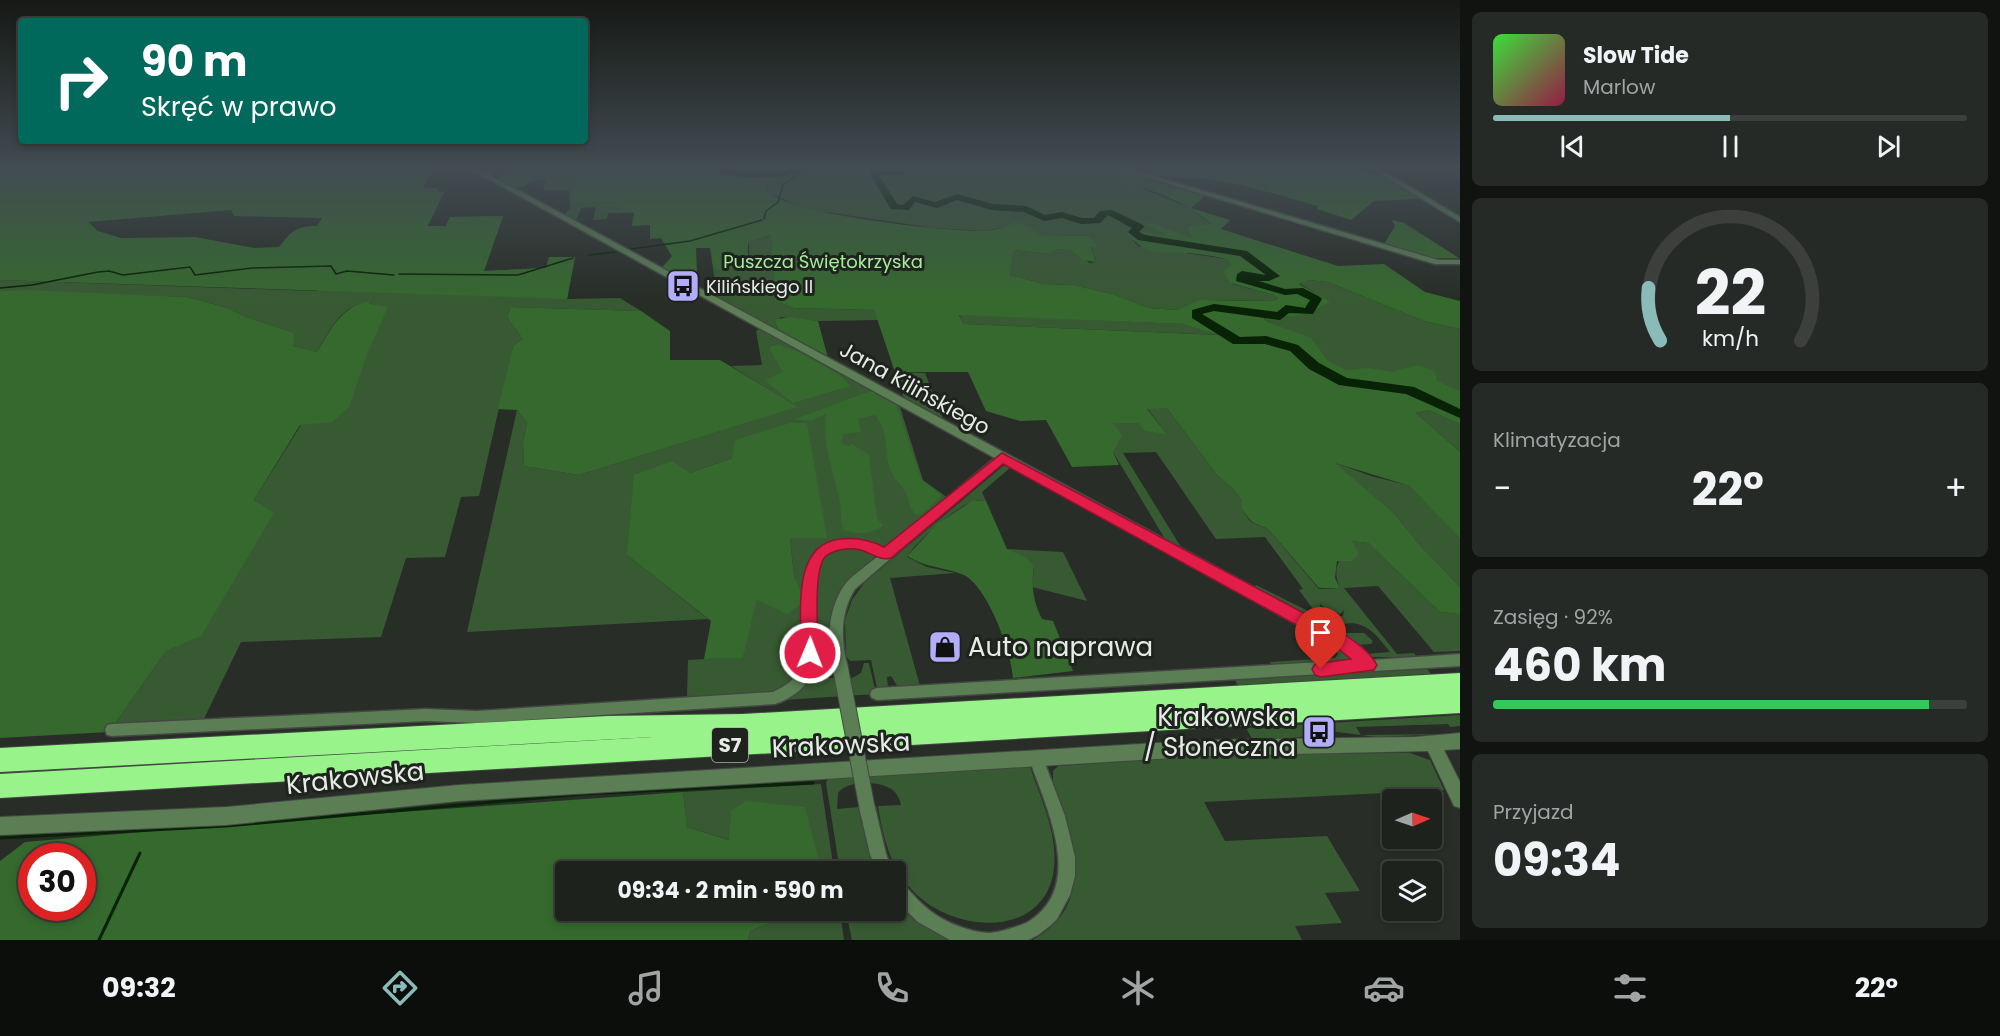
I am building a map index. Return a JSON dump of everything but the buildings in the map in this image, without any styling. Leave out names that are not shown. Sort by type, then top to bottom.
[{"type":"highway","name":"S7","points":[[0,760],[608,727],[755,724],[1460,684]]},
{"type":"highway","name":"S7","points":[[0,786],[1460,703]]},
{"type":"street","name":"Jana Kilińskiego","points":[[550,211],[1339,640],[1368,665]]},
{"type":"street","points":[[1264,211],[1438,262],[1460,262]]},
{"type":"street","points":[[1445,211],[1460,220]]},
{"type":"street","points":[[881,861],[867,807],[835,634],[841,602],[854,582],[885,554],[1002,458]]},
{"type":"street","points":[[112,730],[426,715],[477,717],[776,699],[799,686],[807,670],[811,572],[819,553],[832,546],[854,543],[870,546],[885,554]]},
{"type":"street","points":[[877,694],[1460,660]]},
{"type":"street","name":"Krakowska","points":[[0,826],[226,816],[459,794],[1036,758],[1228,747],[1433,744],[1460,741]]},
{"type":"street","points":[[1433,744],[1460,800]]},
{"type":"street","points":[[994,940],[1018,936],[1038,926],[1054,909],[1065,884],[1067,864],[1062,831],[1036,758]]},
{"type":"street","points":[[906,901],[930,921],[954,933],[985,940]]},
{"type":"green space","points":[[0,211],[221,211],[88,222],[98,231],[121,238],[195,237],[254,248],[279,247],[295,230],[317,226],[322,218],[234,216],[231,211],[435,211],[427,226],[446,226],[450,217],[503,216],[484,271],[546,268],[549,257],[575,257],[567,299],[0,280]]},
{"type":"green space","points":[[411,211],[435,211],[428,226],[446,226],[450,217],[503,216],[484,271],[546,268],[549,257],[575,257],[567,299],[620,298],[641,311],[511,307],[507,317],[523,339],[513,346],[479,496],[461,497],[445,557],[406,558],[381,637],[241,642],[201,725],[109,732],[166,651],[201,635],[273,513],[254,500],[301,425],[370,302],[360,304],[344,313],[332,327],[317,352],[293,346],[293,333],[246,317],[228,308],[187,297],[0,291],[0,280],[317,291]]},
{"type":"green space","points":[[568,211],[580,211],[575,223],[564,216]]},
{"type":"green space","points":[[595,211],[634,213],[608,213],[607,219],[593,220]]},
{"type":"green space","name":"Puszcza Świętokrzyska","points":[[624,211],[821,211],[873,221],[966,231],[993,230],[1015,222],[1030,227],[1039,235],[1090,236],[1098,248],[1091,247],[1096,262],[1083,260],[1072,251],[1058,249],[1049,254],[1014,250],[1010,275],[1044,284],[1073,285],[1113,294],[1149,308],[1177,310],[1199,300],[1272,301],[1278,299],[1274,295],[1230,283],[1223,272],[1231,265],[1226,259],[1193,253],[1155,252],[1142,247],[1126,233],[1146,232],[1167,236],[1145,223],[1149,222],[1192,238],[1186,227],[1211,224],[1194,211],[1230,220],[1221,229],[1338,266],[1384,264],[1425,292],[1460,301],[1460,329],[1424,321],[1328,282],[1308,280],[1299,284],[1331,302],[1309,314],[1264,318],[1266,321],[1311,338],[1327,360],[1346,370],[1368,368],[1392,372],[1418,365],[1435,372],[1437,381],[1460,391],[1460,424],[1428,410],[1416,413],[1460,452],[1460,539],[1410,486],[1335,463],[1394,513],[1418,543],[1460,587],[1460,614],[1440,612],[1368,543],[1352,541],[1359,554],[1352,561],[1337,561],[1335,578],[1340,588],[1319,588],[1268,529],[1252,522],[1242,510],[1242,500],[1217,475],[1167,408],[1147,409],[1167,434],[1145,431],[1138,423],[1113,423],[1122,435],[1113,452],[1119,465],[1072,467],[1046,420],[1020,421],[986,411],[968,372],[895,372],[874,310],[794,308],[775,301],[771,235],[748,242],[748,260],[745,264],[732,269],[713,268],[710,248],[696,248],[697,274],[678,278],[661,269],[672,256],[661,238],[650,239],[650,225],[632,226],[634,213]],"holes":[[[959,315],[1182,324],[1220,335],[964,324]]]},
{"type":"green space","points":[[818,211],[1194,211],[1212,225],[1186,228],[1193,238],[1129,236],[1138,246],[1226,259],[1231,265],[1232,284],[1274,295],[1278,299],[1196,302],[1177,310],[1149,308],[1113,294],[1073,285],[1044,284],[1010,275],[1014,250],[1049,254],[1058,249],[1072,251],[1090,263],[1096,262],[1091,246],[1097,248],[1090,236],[1039,235],[1007,227],[985,231],[934,228]]},
{"type":"green space","points":[[1323,211],[1362,211],[1351,220]]},
{"type":"green space","points":[[1392,220],[1404,223],[1459,258],[1433,258],[1384,244],[1395,226]]},
{"type":"green space","points":[[772,235],[775,301],[794,308],[874,310],[878,320],[818,321],[781,317],[775,322],[780,333],[715,298],[738,287],[724,280],[715,284],[713,268],[738,268],[748,256],[748,242]]},
{"type":"green space","points":[[1308,280],[1328,282],[1424,321],[1460,329],[1460,408],[1327,372],[1304,336],[1266,321],[1264,317],[1309,313],[1330,302],[1299,283]]},
{"type":"green space","points":[[27,290],[187,297],[228,308],[246,317],[294,333],[293,346],[317,352],[338,320],[351,308],[370,301],[369,304],[388,307],[367,354],[349,407],[332,422],[300,425],[254,500],[274,513],[201,636],[166,651],[109,732],[0,738],[0,291]]},
{"type":"green space","points":[[511,307],[641,311],[670,331],[670,360],[720,360],[798,407],[579,475],[524,466],[523,442],[527,423],[517,410],[498,409],[513,346],[523,339],[507,317]]},
{"type":"green space","points":[[959,314],[1182,324],[1223,335],[964,324]]},
{"type":"green space","points":[[790,317],[818,321],[828,358],[780,333],[775,322],[777,319]]},
{"type":"green space","points":[[760,329],[899,404],[923,480],[948,498],[888,547],[831,543],[811,558],[807,573],[805,659],[799,679],[774,692],[687,697],[688,660],[743,657],[757,599],[804,601],[794,575],[790,538],[827,538],[732,458],[690,473],[627,555],[708,619],[467,632],[517,410],[527,423],[523,442],[524,466],[579,475],[797,407],[731,366],[762,365],[756,331]]},
{"type":"green space","points":[[780,345],[804,354],[841,376],[850,386],[793,403],[768,383],[767,379],[783,372],[770,350],[771,346]]},
{"type":"green space","points":[[895,372],[925,373],[944,421],[901,399],[903,395]]},
{"type":"green space","points":[[871,391],[896,404],[921,479],[942,496],[921,515],[915,514],[905,490],[893,476],[889,466],[885,436],[880,422],[875,415],[858,419],[861,432],[843,434],[842,443],[847,446],[852,444],[869,455],[877,518],[883,526],[865,533],[855,533],[844,531],[843,527],[840,502],[825,436],[826,414],[811,421],[795,419]]},
{"type":"green space","points":[[1147,408],[1167,408],[1217,475],[1242,500],[1242,510],[1251,522],[1268,529],[1319,589],[1340,588],[1336,575],[1338,563],[1344,552],[1352,541],[1368,543],[1440,612],[1460,614],[1460,651],[1434,652],[1378,586],[1344,588],[1397,654],[1414,653],[1417,657],[1372,657],[1367,654],[1390,652],[1365,627],[1351,623],[1331,626],[1337,633],[1364,633],[1373,641],[1371,644],[1357,645],[1314,624],[1328,620],[1326,617],[1343,616],[1344,610],[1340,614],[1330,612],[1320,604],[1322,616],[1308,620],[1252,590],[1256,585],[1318,616],[1299,590],[1303,589],[1265,537],[1216,539],[1156,452],[1123,453],[1184,552],[1168,544],[1113,452],[1112,423],[1138,423],[1166,433]]},
{"type":"green space","points":[[1428,410],[1460,424],[1460,452],[1416,413]]},
{"type":"green space","points":[[790,423],[807,423],[827,538],[790,538],[794,575],[805,601],[787,614],[757,600],[743,658],[704,659],[711,621],[627,555],[634,475],[672,461],[690,473],[732,458],[735,440]]},
{"type":"green space","points":[[1333,462],[1371,476],[1411,486],[1460,539],[1460,587],[1418,543],[1394,513]]},
{"type":"green space","points":[[1003,466],[1012,466],[982,492],[986,501],[974,501],[956,510],[926,535],[907,557],[927,567],[955,573],[890,578],[920,686],[898,687],[891,676],[887,677],[888,688],[877,688],[871,660],[850,661],[846,656],[845,620],[852,600],[865,582]]},
{"type":"green space","points":[[972,501],[986,501],[1007,549],[1027,558],[1034,567],[1033,587],[1037,606],[1042,619],[1053,621],[1073,671],[1013,678],[1008,653],[997,622],[982,593],[973,582],[964,575],[921,563],[907,556],[937,524]]},
{"type":"green space","points":[[856,546],[875,556],[852,578],[838,598],[831,630],[834,666],[820,667],[829,678],[852,678],[861,673],[864,663],[869,663],[876,694],[783,700],[804,685],[814,574],[817,566],[829,552]]},
{"type":"green space","points":[[1161,547],[1343,646],[1351,659],[1273,666],[1270,662],[1335,658],[1338,654],[1334,647],[1158,549]]},
{"type":"green space","points":[[1007,549],[1063,552],[1087,601],[1032,587],[1034,567]]},
{"type":"green space","points":[[1423,664],[1431,674],[1238,685],[1233,677]]},
{"type":"green space","points":[[1460,715],[1460,726],[1450,727],[1448,724],[1356,727],[1361,735],[1313,729],[1307,733],[1308,736],[1254,742],[1246,728]]},
{"type":"green space","points":[[1446,734],[1377,737],[1361,735]]},
{"type":"green space","points":[[1410,753],[1430,760],[1444,790],[1382,789],[1382,793],[1204,802],[1225,841],[1327,836],[1360,891],[1325,893],[1342,923],[1295,926],[1302,940],[1033,940],[1054,924],[1067,907],[1073,887],[1074,867],[1071,845],[1049,780],[1053,781],[1053,771],[1058,766],[1238,754]]},
{"type":"green space","points":[[1030,767],[1051,830],[1055,855],[1054,868],[1047,891],[1034,908],[1016,918],[995,922],[972,921],[950,915],[929,905],[906,883],[906,861],[893,861],[889,851],[878,806],[901,805],[895,792],[882,785],[854,784],[838,793],[837,809],[859,807],[874,861],[838,861],[826,783],[828,778]]},
{"type":"green space","points":[[821,784],[833,861],[813,861],[731,812],[730,840],[687,827],[683,792]]},
{"type":"green space","points":[[683,792],[687,827],[729,840],[731,811],[746,801],[805,807],[819,861],[555,861],[555,921],[774,921],[750,931],[748,940],[0,940],[0,861],[18,847],[18,921],[96,921],[96,843],[25,842],[260,822]]},
{"type":"green space","points":[[906,910],[918,922],[949,940],[852,940],[848,921],[906,921]]},
{"type":"green space","points":[[774,921],[841,921],[844,940],[748,940],[750,931]]},
{"type":"waterway","points":[[764,219],[766,211]]},
{"type":"waterway","points":[[1030,211],[1044,218],[1062,215],[1081,221],[1097,221],[1103,213],[1109,212],[1139,227],[1133,232],[1142,238],[1243,253],[1274,276],[1265,279],[1242,274],[1240,279],[1285,292],[1299,290],[1316,299],[1309,312],[1286,309],[1280,316],[1214,307],[1196,312],[1196,315],[1237,341],[1266,340],[1294,348],[1314,366],[1344,382],[1409,390],[1460,414]]},
{"type":"waterway","points":[[631,249],[690,241],[762,220]]},
{"type":"waterway","points":[[589,255],[616,252]]},
{"type":"waterway","points":[[399,274],[518,275],[573,258]]},
{"type":"waterway","points":[[0,288],[32,285],[98,272],[109,271],[123,275],[190,267],[195,275],[252,268],[331,266],[336,274],[347,271],[394,275]]},
{"type":"waterway","points":[[0,838],[226,826],[582,794],[813,783]]},
{"type":"waterway","points":[[99,940],[140,853]]},
{"type":"place","name":"Kilińskiego II","points":[[683,286]]},
{"type":"place","name":"Auto naprawa","points":[[945,647]]},
{"type":"place","name":"Krakowska / Słoneczna","points":[[1319,732]]},
{"type":"route","points":[[810,653],[811,572],[819,553],[842,543],[854,543],[870,546],[885,554],[1002,458],[1339,640],[1368,665],[1321,669]]}]
